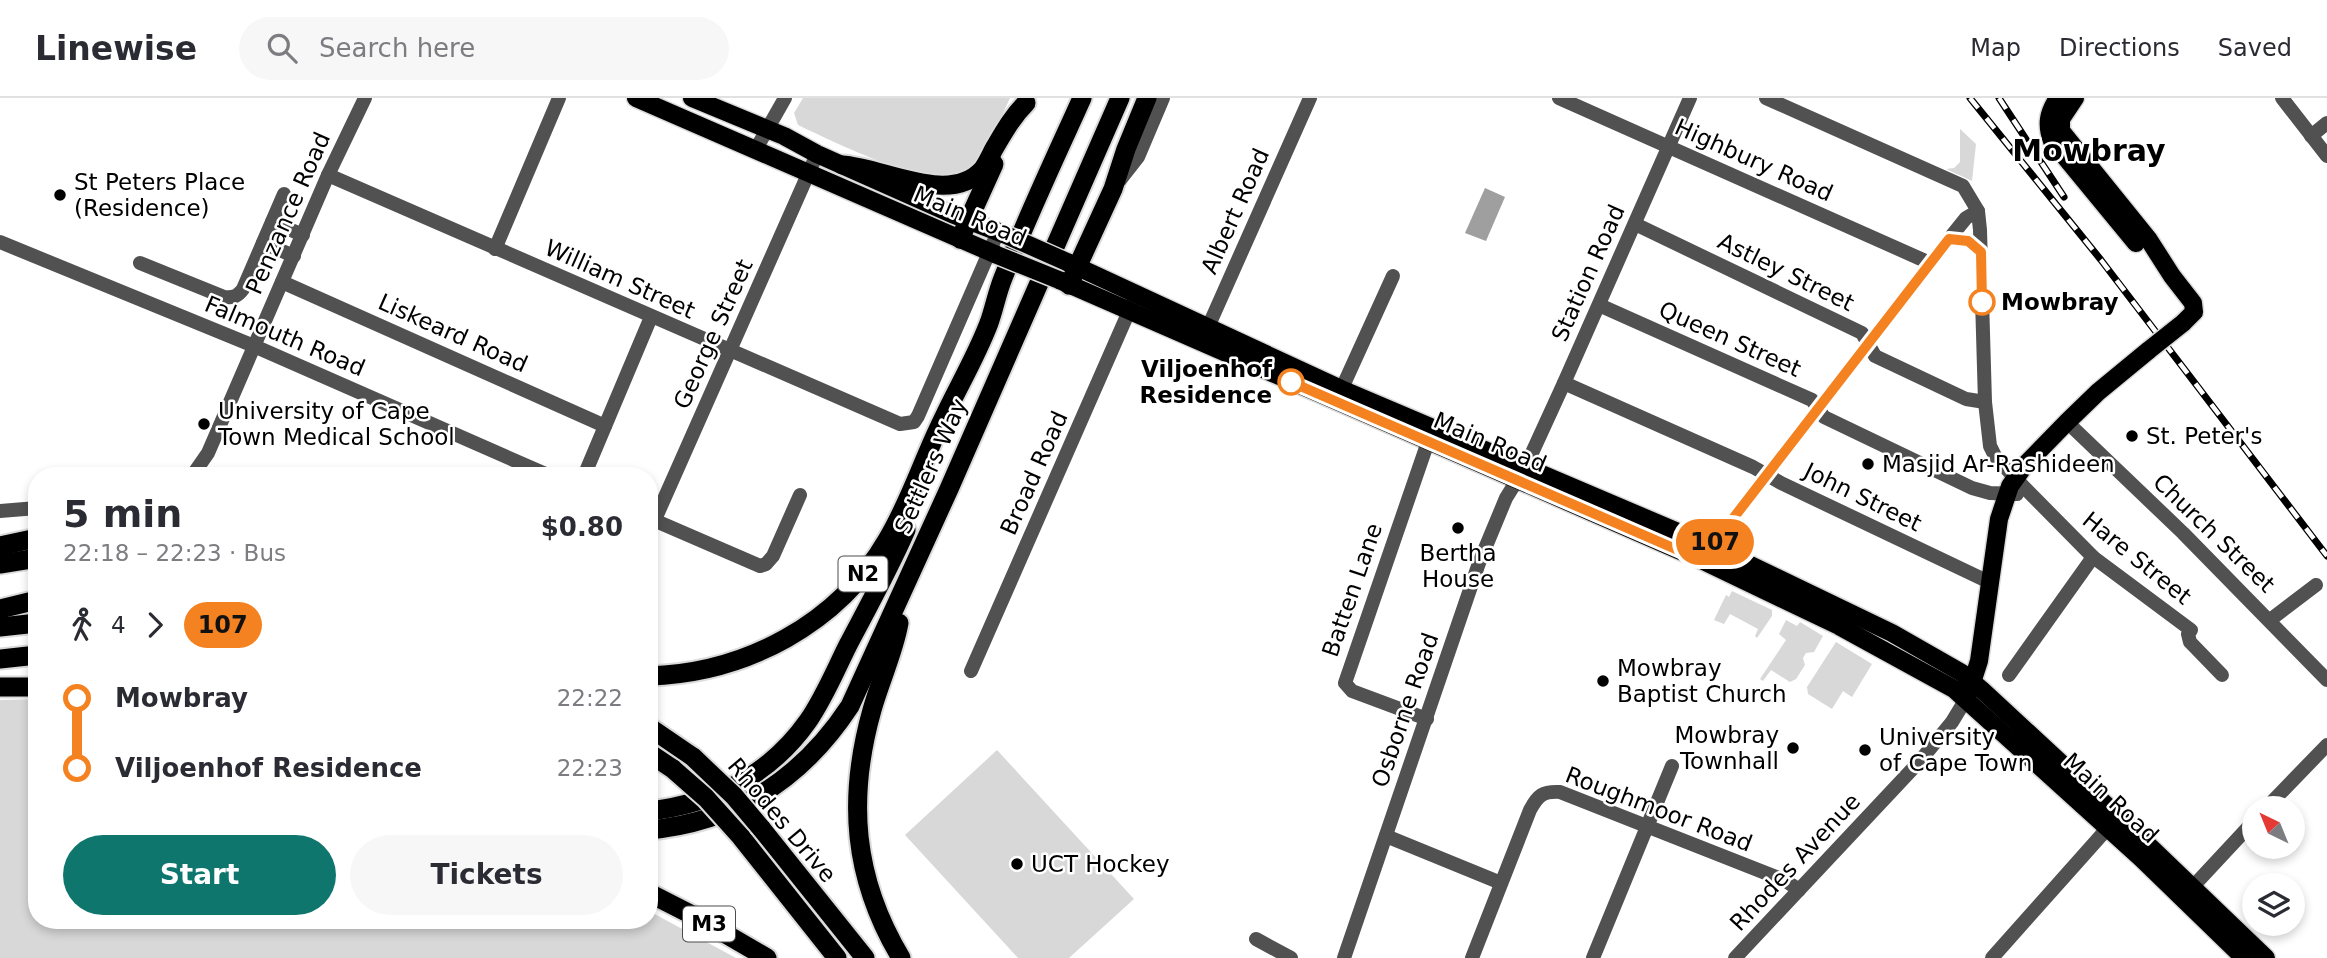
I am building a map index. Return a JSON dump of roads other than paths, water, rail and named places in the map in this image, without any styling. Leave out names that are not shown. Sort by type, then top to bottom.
[{"type":"highway","name":"Settlers Way","points":[[658,675],[708,669],[749,656],[799,631],[843,595],[867,568],[889,537],[974,356],[989,323],[1002,279],[1082,98]]},
{"type":"highway","name":"Settlers Way","points":[[658,829],[687,825],[733,810],[777,785],[804,763],[850,706],[1120,98]]},
{"type":"highway","points":[[1064,283],[1113,189],[1147,98]]},
{"type":"highway","points":[[842,165],[857,166],[922,184],[948,186],[964,181],[981,170],[1012,118],[1027,100]]},
{"type":"highway","points":[[960,239],[985,180],[1027,100]]},
{"type":"highway","points":[[658,810],[692,804],[733,788],[769,764],[808,721],[902,539],[953,425],[974,356]]},
{"type":"highway","points":[[0,546],[28,540]]},
{"type":"highway","points":[[0,564],[28,559]]},
{"type":"highway","points":[[901,958],[877,911],[866,881],[857,828],[857,804],[865,736],[898,631],[907,581]]},
{"type":"highway","points":[[0,609],[28,602]]},
{"type":"highway","points":[[0,619],[28,616]]},
{"type":"highway","points":[[0,627],[28,624]]},
{"type":"highway","points":[[0,640],[28,637]]},
{"type":"highway","points":[[0,659],[28,656]]},
{"type":"highway","points":[[0,687],[28,687]]},
{"type":"highway","name":"Rhodes Drive","points":[[658,733],[693,757],[734,796],[865,958]]},
{"type":"highway","points":[[658,759],[706,797],[837,958]]},
{"type":"highway","name":"M3","points":[[658,898],[767,958]]},
{"type":"main road","name":"Main Road","points":[[636,98],[1130,311],[1205,334]]},
{"type":"main road","name":"Main Road","points":[[692,98],[1137,293],[1205,334],[1338,395],[1892,633],[1962,673],[1970,690],[2255,956]]},
{"type":"main road","points":[[1970,690],[1979,661],[1999,519],[2014,477],[2098,392],[2190,317],[2194,308],[2149,240],[2055,132],[2061,119],[2062,104]]},
{"type":"main road","points":[[858,194],[867,175]]},
{"type":"street","name":"Penzance Road","points":[[198,467],[208,453],[328,175],[365,98]]},
{"type":"street","points":[[495,249],[559,98]]},
{"type":"street","points":[[756,149],[785,98]]},
{"type":"street","points":[[1113,189],[1138,158],[1163,98]]},
{"type":"street","name":"Albert Road","points":[[1205,334],[1310,98]]},
{"type":"street","name":"Highbury Road","points":[[1559,98],[1930,263]]},
{"type":"street","name":"Station Road","points":[[1521,473],[1564,383],[1690,98]]},
{"type":"street","points":[[1706,553],[1949,239],[1966,218],[1978,211],[1959,182],[1766,98]]},
{"type":"street","points":[[2282,98],[2327,156]]},
{"type":"street","points":[[2311,136],[2327,123]]},
{"type":"street","name":"George Street","points":[[658,508],[817,154]]},
{"type":"street","name":"William Street","points":[[328,175],[894,422],[907,425],[914,422],[918,416],[994,253]]},
{"type":"street","points":[[140,263],[223,297],[238,295],[284,194]]},
{"type":"street","name":"Hare Street","points":[[1978,211],[1985,402],[1990,446],[1995,456],[2093,557],[2191,630],[2188,634],[2190,642],[2222,675]]},
{"type":"street","points":[[272,222],[303,235]]},
{"type":"street","name":"Astley Street","points":[[1635,224],[1862,333],[1875,356],[1966,399],[1985,402]]},
{"type":"street","points":[[994,253],[1002,234]]},
{"type":"street","points":[[1949,239],[1968,241],[1981,252]]},
{"type":"street","name":"Falmouth Road","points":[[0,242],[254,346],[530,467]]},
{"type":"street","points":[[263,243],[293,256]]},
{"type":"street","points":[[1338,395],[1393,276]]},
{"type":"street","name":"Liskeard Road","points":[[282,282],[605,426]]},
{"type":"street","name":"Broad Road","points":[[971,671],[1137,293]]},
{"type":"street","name":"Queen Street","points":[[1599,305],[1812,400],[1824,417],[1972,488],[2006,494],[2030,493]]},
{"type":"street","points":[[588,467],[651,317]]},
{"type":"street","name":"John Street","points":[[1564,383],[1766,474],[1989,583]]},
{"type":"street","name":"Church Street","points":[[2067,422],[2270,620],[2327,680]]},
{"type":"street","name":"Batten Lane","points":[[1427,719],[1352,691],[1345,683],[1431,435]]},
{"type":"street","name":"Osborne Road","points":[[1344,958],[1479,563],[1506,498],[1521,473]]},
{"type":"street","points":[[658,526],[756,565],[766,564],[774,556],[800,495]]},
{"type":"street","points":[[0,511],[28,509]]},
{"type":"street","points":[[2009,675],[2093,557]]},
{"type":"street","points":[[2270,620],[2316,585]]},
{"type":"street","name":"Rhodes Avenue","points":[[1735,958],[1919,762],[1952,722],[1970,690]]},
{"type":"street","points":[[2278,796],[2327,745]]},
{"type":"street","points":[[1593,958],[1672,766]]},
{"type":"street","name":"Roughmoor Road","points":[[1501,883],[1530,810],[1541,794],[1549,791],[1560,792],[1786,881],[1798,890]]},
{"type":"street","points":[[1992,958],[2113,822]]},
{"type":"street","points":[[2187,892],[2242,834]]},
{"type":"street","points":[[1386,836],[1501,883],[1472,958]]},
{"type":"street","points":[[1256,939],[1291,958]]},
{"type":"railway","points":[[1970,98],[2101,260],[2327,556]]},
{"type":"railway","points":[[1999,98],[2064,197]]},
{"type":"place","name":"St Peters Place (Residence)","points":[[60,195]]},
{"type":"place","name":"Mowbray","points":[[1982,302]]},
{"type":"place","name":"Viljoenhof Residence","points":[[1291,382]]},
{"type":"place","name":"University of Cape Town Medical School","points":[[204,424]]},
{"type":"place","name":"St. Peter's","points":[[2132,436]]},
{"type":"place","name":"Masjid Ar-Rashideen","points":[[1868,464]]},
{"type":"place","name":"Bertha House","points":[[1458,528]]},
{"type":"place","name":"Mowbray Baptist Church","points":[[1603,681]]},
{"type":"place","name":"Mowbray Townhall","points":[[1793,748]]},
{"type":"place","name":"University of Cape Town","points":[[1865,750]]},
{"type":"place","name":"UCT Hockey","points":[[1017,864]]},
{"type":"district","name":"Mowbray","points":[[2089,151]]}]
